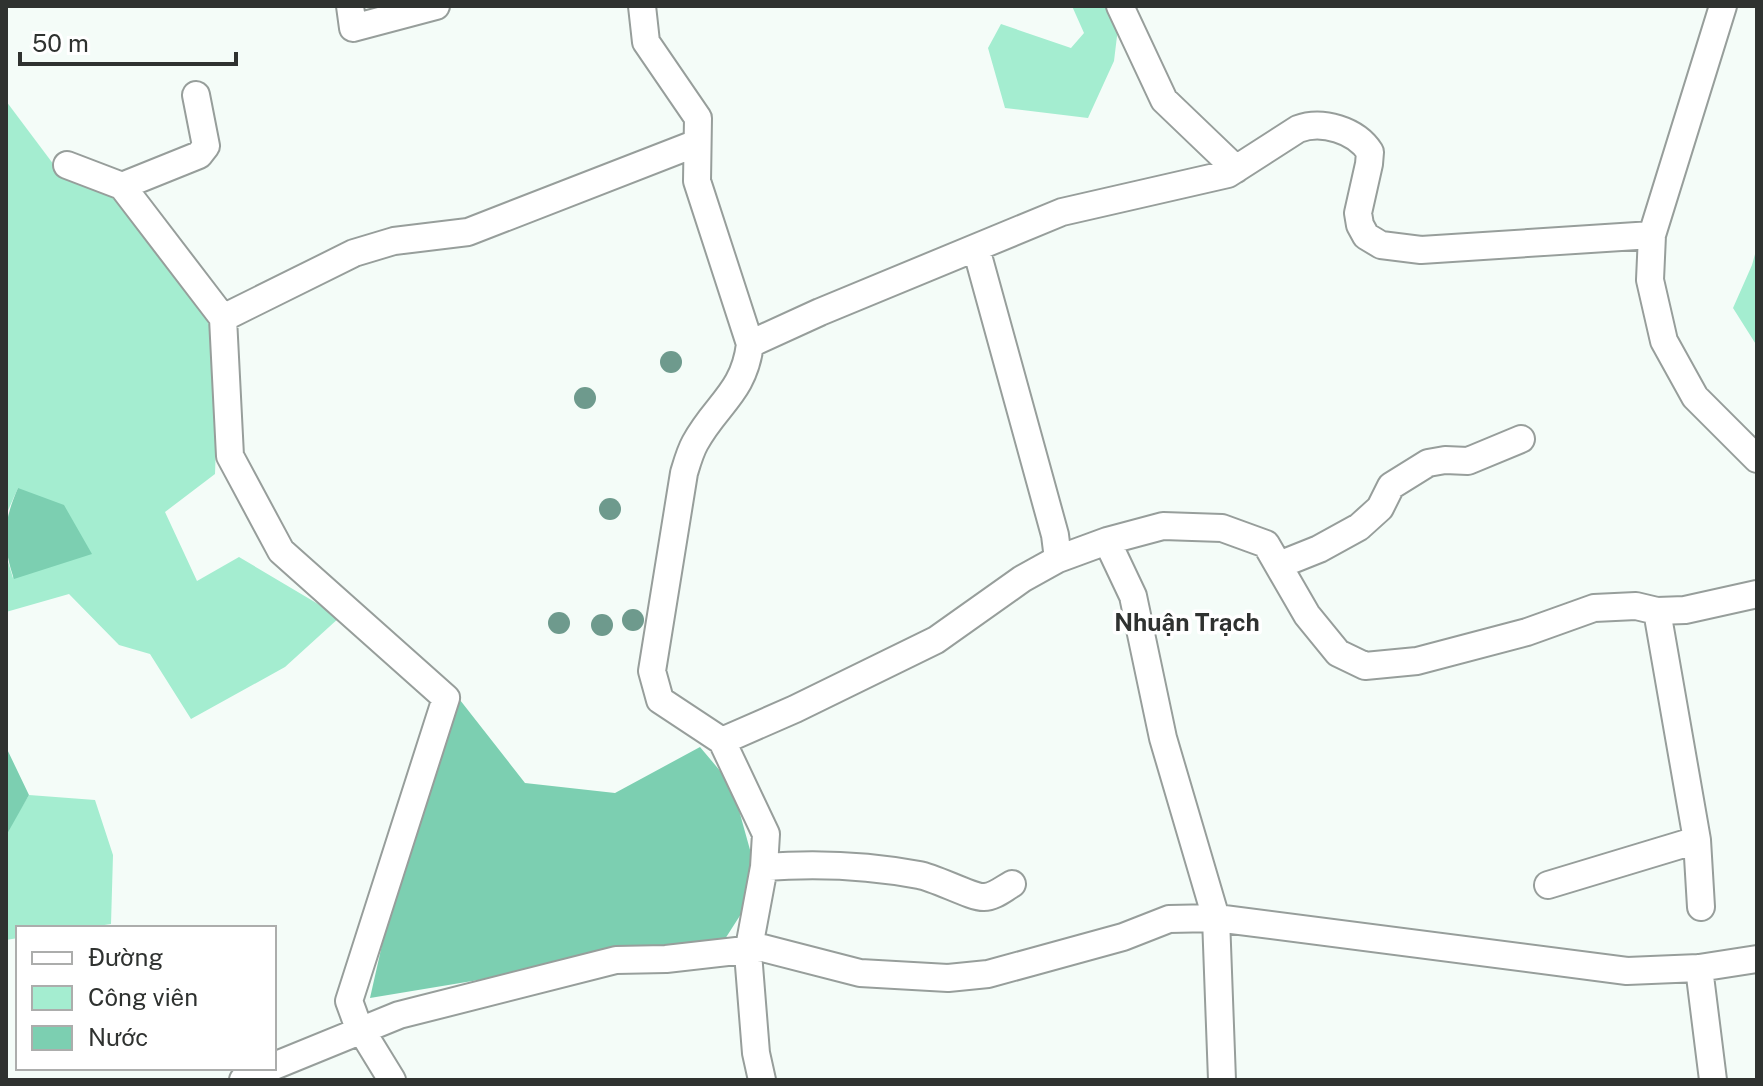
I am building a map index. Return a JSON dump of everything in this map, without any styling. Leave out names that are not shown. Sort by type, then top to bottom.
[{"type":"street","points":[[350,6],[353,28],[436,6]]},
{"type":"street","points":[[642,6],[646,42],[698,118],[697,181],[750,344],[736,388],[693,445],[684,473],[652,671],[660,700],[722,741],[766,834],[764,867],[749,950],[756,1053],[762,1080]]},
{"type":"street","points":[[1120,6],[1164,100],[1236,169]]},
{"type":"street","points":[[1723,6],[1652,235],[1650,280],[1664,341],[1695,397],[1757,459]]},
{"type":"street","points":[[122,186],[199,155],[206,146],[196,95]]},
{"type":"street","points":[[750,344],[1062,212],[1228,174],[1308,125],[1329,127],[1355,135],[1370,152],[1358,213],[1366,236],[1381,245],[1421,250],[1652,235]]},
{"type":"street","points":[[223,318],[354,253],[394,241],[468,232],[697,143]]},
{"type":"street","points":[[67,165],[122,186],[223,318],[230,456],[281,551],[446,698],[349,1001],[361,1030],[392,1080]]},
{"type":"street","points":[[976,248],[1055,535],[1058,559]]},
{"type":"street","points":[[1279,565],[1319,549],[1359,527],[1380,508],[1391,486],[1428,463],[1468,461],[1521,439]]},
{"type":"street","points":[[722,741],[936,640],[1022,579],[1058,559],[1107,541],[1163,526],[1222,528],[1266,544],[1307,615],[1338,653],[1365,666],[1417,661],[1527,632],[1594,608],[1636,606],[1657,611],[1685,610],[1757,594]]},
{"type":"street","points":[[1107,541],[1133,596],[1163,738],[1216,918],[1222,1080]]},
{"type":"street","points":[[1657,611],[1697,840],[1701,907]]},
{"type":"street","points":[[1548,885],[1697,840]]},
{"type":"street","points":[[764,867],[818,863],[892,871],[936,880],[982,897],[996,894],[1012,884]]},
{"type":"street","points":[[276,1065],[399,1015],[616,960],[666,959],[763,948],[860,973],[948,978],[988,974],[1123,937],[1169,919],[1216,918],[1627,971],[1699,968],[1757,959]]},
{"type":"street","points":[[1699,968],[1713,1080]]},
{"type":"street","points":[[243,1080],[265,1070]]},
{"type":"green space","points":[[1072,6],[1107,6],[1118,28],[1114,61],[1088,118],[1005,108],[988,48],[1001,24],[1071,48],[1084,33]]},
{"type":"green space","points":[[6,101],[63,177],[121,199],[214,321],[215,474],[165,512],[197,581],[239,557],[340,617],[285,667],[191,719],[150,654],[119,645],[69,594],[6,612],[6,555],[13,578],[18,488],[6,515]]},
{"type":"green space","points":[[1757,247],[1757,346],[1733,308]]},
{"type":"green space","points":[[29,795],[95,800],[113,855],[111,924],[16,926],[16,938],[6,940],[6,833]]},
{"type":"water","points":[[18,488],[64,505],[92,554],[14,579],[7,554],[6,533],[9,512]]},
{"type":"water","points":[[460,700],[525,783],[615,793],[700,747],[732,785],[752,857],[741,914],[725,939],[370,998],[384,936]]},
{"type":"water","points":[[6,747],[29,795],[7,834],[6,833]]},
{"type":"district","name":"Nhuận Trạch","points":[[1187,623]]}]
